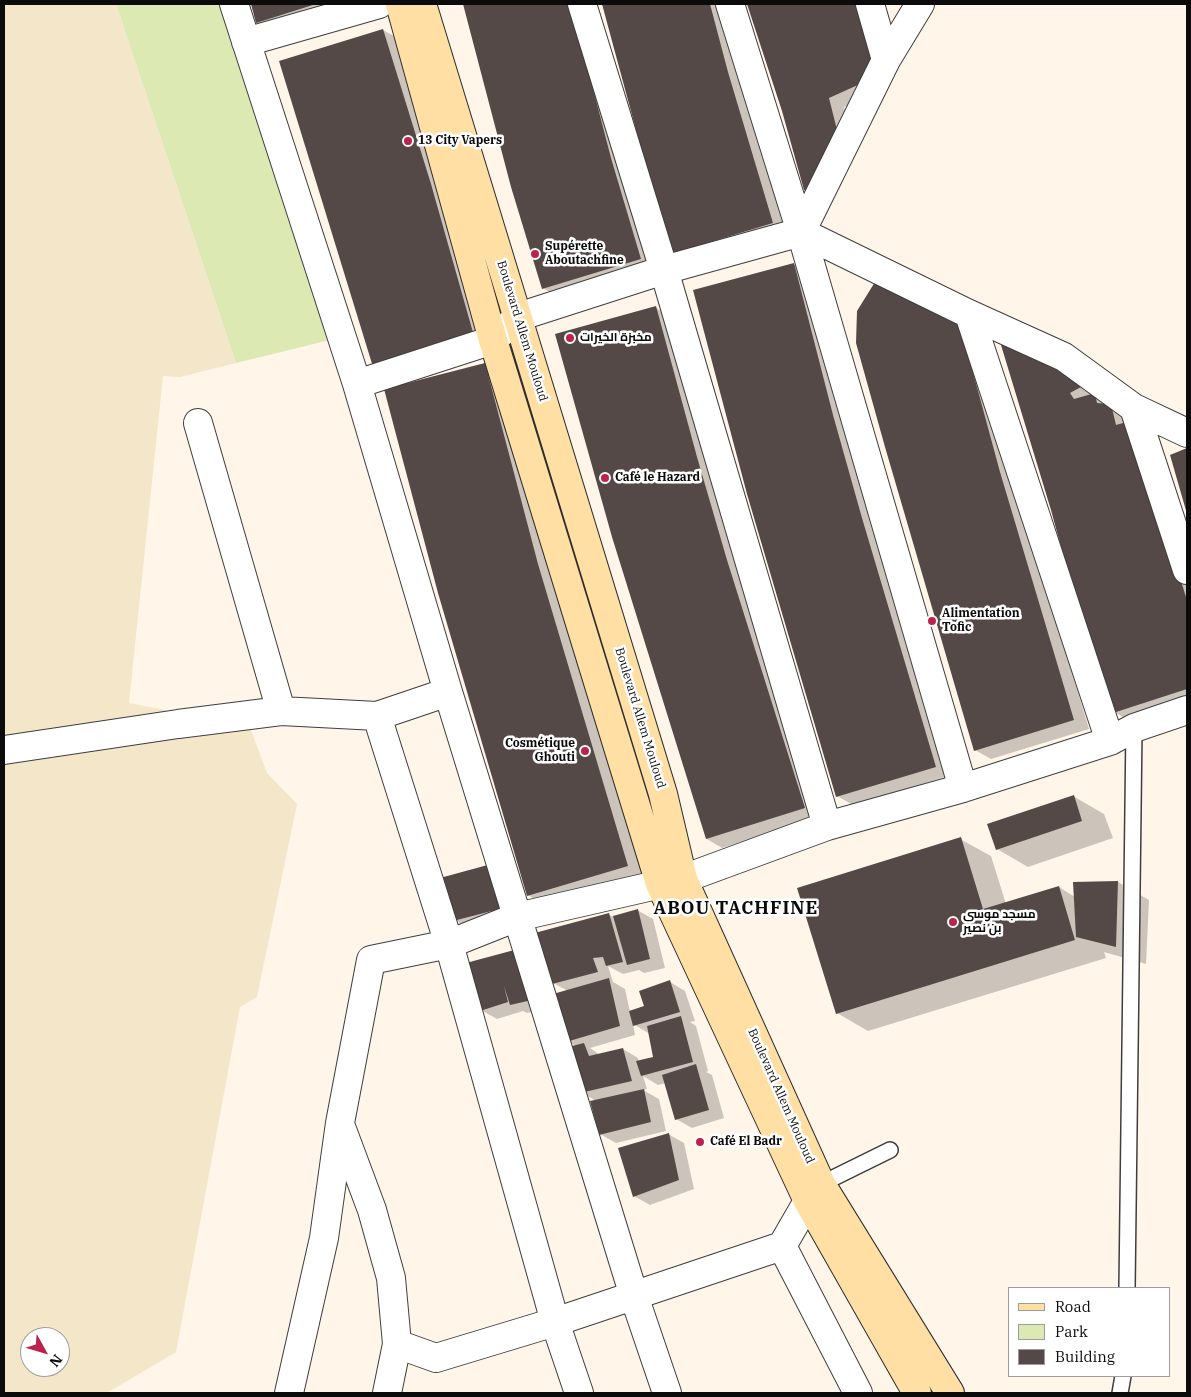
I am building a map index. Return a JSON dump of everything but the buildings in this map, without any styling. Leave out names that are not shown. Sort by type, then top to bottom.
[{"type":"main road","name":"Boulevard Allem Mouloud","points":[[400,4],[493,340],[671,881],[814,1193],[917,1393]]},
{"type":"main road","name":"Boulevard Allem Mouloud","points":[[422,4],[663,794],[671,881]]},
{"type":"main road","name":"Boulevard Allem Mouloud","points":[[814,1193],[950,1393]]},
{"type":"street","points":[[234,4],[357,384],[517,917],[634,1296],[667,1393]]},
{"type":"street","points":[[246,42],[379,4]]},
{"type":"street","points":[[582,4],[664,270],[827,826]]},
{"type":"street","points":[[730,4],[801,232],[963,788]]},
{"type":"street","points":[[870,4],[886,60]]},
{"type":"street","points":[[801,232],[886,60],[920,4]]},
{"type":"street","points":[[357,384],[493,340],[518,317],[664,270],[801,232],[969,314],[1064,357],[1134,408],[1187,432]]},
{"type":"street","points":[[969,314],[1110,741]]},
{"type":"street","points":[[1134,408],[1187,570]]},
{"type":"street","points":[[198,423],[281,711]]},
{"type":"street","points":[[4,750],[281,711],[378,716],[448,692]]},
{"type":"street","points":[[289,1393],[324,1238],[340,1124],[371,960],[448,944],[517,917],[671,881],[827,826],[963,788],[1110,741],[1134,728],[1187,710]]},
{"type":"street","points":[[378,716],[448,944],[555,1322],[579,1393]]},
{"type":"street","points":[[340,1124],[372,1210],[391,1278],[396,1344],[387,1393]]},
{"type":"street","points":[[396,1344],[436,1358],[555,1322],[782,1246],[814,1193]]},
{"type":"street","points":[[782,1246],[858,1393]]},
{"type":"lane","points":[[1127,1287],[1134,728]]},
{"type":"lane","points":[[814,1193],[890,1150]]},
{"type":"lane","points":[[1120,1393],[1123,1377]]},
{"type":"shaded area","points":[[4,4],[116,4],[236,363],[180,377],[163,376],[129,703],[250,727],[267,773],[297,804],[257,997],[240,1007],[176,1352],[107,1393],[4,1393]]},
{"type":"green space","points":[[116,4],[233,4],[334,339],[236,363]]},
{"type":"place","name":"13 City Vapers","points":[[408,141]]},
{"type":"place","name":"Supérette Aboutachfine","points":[[535,254]]},
{"type":"place","name":"مخبزة الخيرات","points":[[570,338]]},
{"type":"place","name":"Café le Hazard","points":[[605,478]]},
{"type":"place","name":"Alimentation Tofic","points":[[932,621]]},
{"type":"place","name":"Cosmétique Ghouti","points":[[585,751]]},
{"type":"place","name":"مسجد موسى بن نصير","points":[[953,922]]},
{"type":"place","name":"Café El Badr","points":[[700,1142]]},
{"type":"district","name":"ABOU TACHFINE","points":[[736,909]]}]
